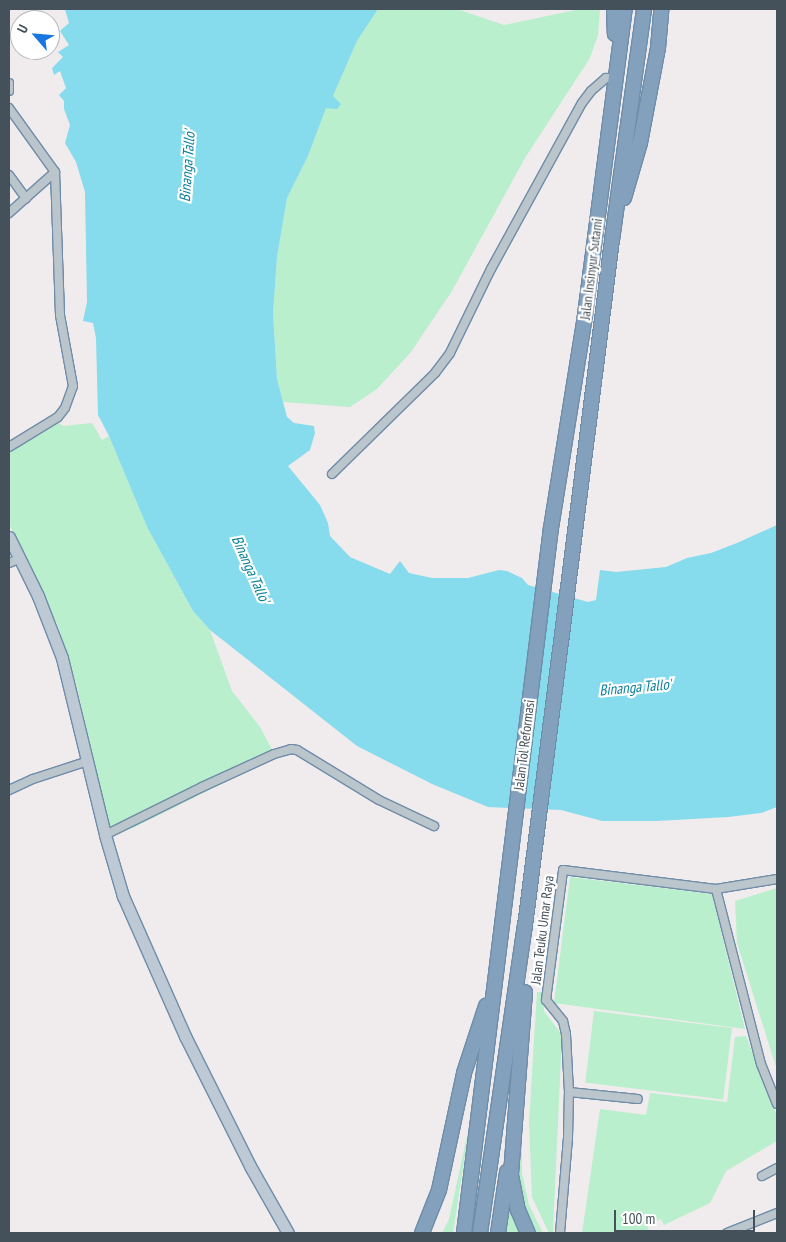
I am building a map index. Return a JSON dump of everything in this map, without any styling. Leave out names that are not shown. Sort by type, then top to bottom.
[{"type":"highway","points":[[614,9],[616,71]]},
{"type":"highway","name":"Jalan Insinyur Sutami","points":[[551,528],[585,316],[625,9]]},
{"type":"highway","name":"Jalan Insinyur Sutami","points":[[576,529],[612,240],[644,9]]},
{"type":"highway","points":[[612,240],[640,143],[658,48],[661,9]]},
{"type":"highway","name":"Jalan Tol Reformasi","points":[[497,961],[551,528]]},
{"type":"highway","name":"Jalan Tol Reformasi","points":[[525,926],[576,529]]},
{"type":"highway","points":[[498,1233],[512,1131],[526,972],[525,926]]},
{"type":"highway","points":[[480,1233],[525,926]]},
{"type":"highway","points":[[422,1233],[439,1190],[464,1073],[484,1018],[497,961]]},
{"type":"highway","points":[[464,1233],[492,1020],[497,961]]},
{"type":"highway","points":[[512,1131],[511,1175],[518,1210],[528,1233]]},
{"type":"street","points":[[332,474],[352,457],[446,359],[458,340],[467,316],[582,103],[602,81],[616,71]]},
{"type":"street","points":[[9,83],[9,91]]},
{"type":"street","points":[[9,108],[55,172],[58,209],[60,315],[73,386],[65,408],[58,417],[9,447]]},
{"type":"street","points":[[9,213],[55,172]]},
{"type":"street","points":[[9,175],[26,198]]},
{"type":"street","points":[[9,537],[14,561],[38,596],[62,658],[105,835],[123,896],[185,1036],[250,1166],[288,1233]]},
{"type":"street","points":[[105,835],[202,787],[274,754],[291,749],[297,750],[379,800],[434,826]]},
{"type":"street","points":[[9,790],[33,779],[88,761]]},
{"type":"street","name":"Jalan Teuku Umar Raya","points":[[560,1233],[566,1182],[570,1092],[565,1027],[546,1000],[563,870],[716,889],[777,880]]},
{"type":"street","points":[[716,889],[762,1064],[777,1104]]},
{"type":"street","points":[[570,1092],[638,1099]]},
{"type":"street","points":[[762,1176],[777,1168]]},
{"type":"street","points":[[727,1233],[777,1214]]},
{"type":"green space","points":[[378,9],[457,9],[504,25],[580,9],[600,9],[598,35],[590,58],[525,158],[452,291],[411,352],[377,389],[350,407],[283,402],[277,379],[273,313],[277,257],[287,198],[308,156],[326,108],[340,105],[333,96],[357,41]]},
{"type":"green space","points":[[59,423],[63,426],[92,423],[102,440],[109,436],[147,527],[193,611],[210,630],[232,691],[260,727],[276,757],[135,827],[115,834],[109,828],[77,687],[58,626],[9,524],[9,452]]},
{"type":"green space","points":[[570,877],[712,894],[745,1029],[554,1003]]},
{"type":"green space","points":[[777,888],[777,1070],[737,943],[735,901]]},
{"type":"green space","points":[[537,992],[543,992],[544,1011],[562,1035],[553,1232],[549,1233],[532,1197],[529,1122]]},
{"type":"green space","points":[[594,1011],[732,1028],[723,1099],[585,1082]]},
{"type":"green space","points":[[746,1036],[777,1116],[777,1141],[726,1171],[710,1203],[664,1225],[661,1219],[647,1225],[650,1233],[582,1233],[600,1109],[646,1115],[650,1093],[727,1102],[735,1037]]},
{"type":"green space","points":[[470,1122],[453,1233],[442,1233],[449,1219]]},
{"type":"green space","points":[[522,1127],[522,1173],[529,1205],[543,1233],[533,1233],[518,1192],[518,1128]]},
{"type":"green space","points":[[510,1200],[519,1229],[521,1233],[505,1233]]},
{"type":"water","name":"Binanga Tallo'","points":[[65,9],[378,9],[357,41],[333,96],[341,104],[337,109],[326,108],[308,156],[287,198],[277,257],[273,313],[277,379],[287,417],[294,423],[314,426],[315,433],[310,450],[288,466],[320,505],[328,523],[330,536],[350,557],[390,574],[400,561],[409,573],[432,578],[468,578],[499,570],[507,571],[522,578],[528,585],[588,602],[596,600],[600,570],[616,572],[666,567],[687,558],[711,553],[777,525],[777,807],[761,813],[728,817],[657,821],[602,821],[561,810],[488,807],[432,784],[357,746],[210,630],[193,611],[147,527],[109,436],[98,415],[96,338],[93,323],[83,321],[87,302],[85,192],[76,162],[65,143],[70,125],[64,109],[64,101],[59,95],[66,88],[60,71],[54,75],[52,68],[63,57],[60,51],[69,45],[60,31],[69,23]]}]
